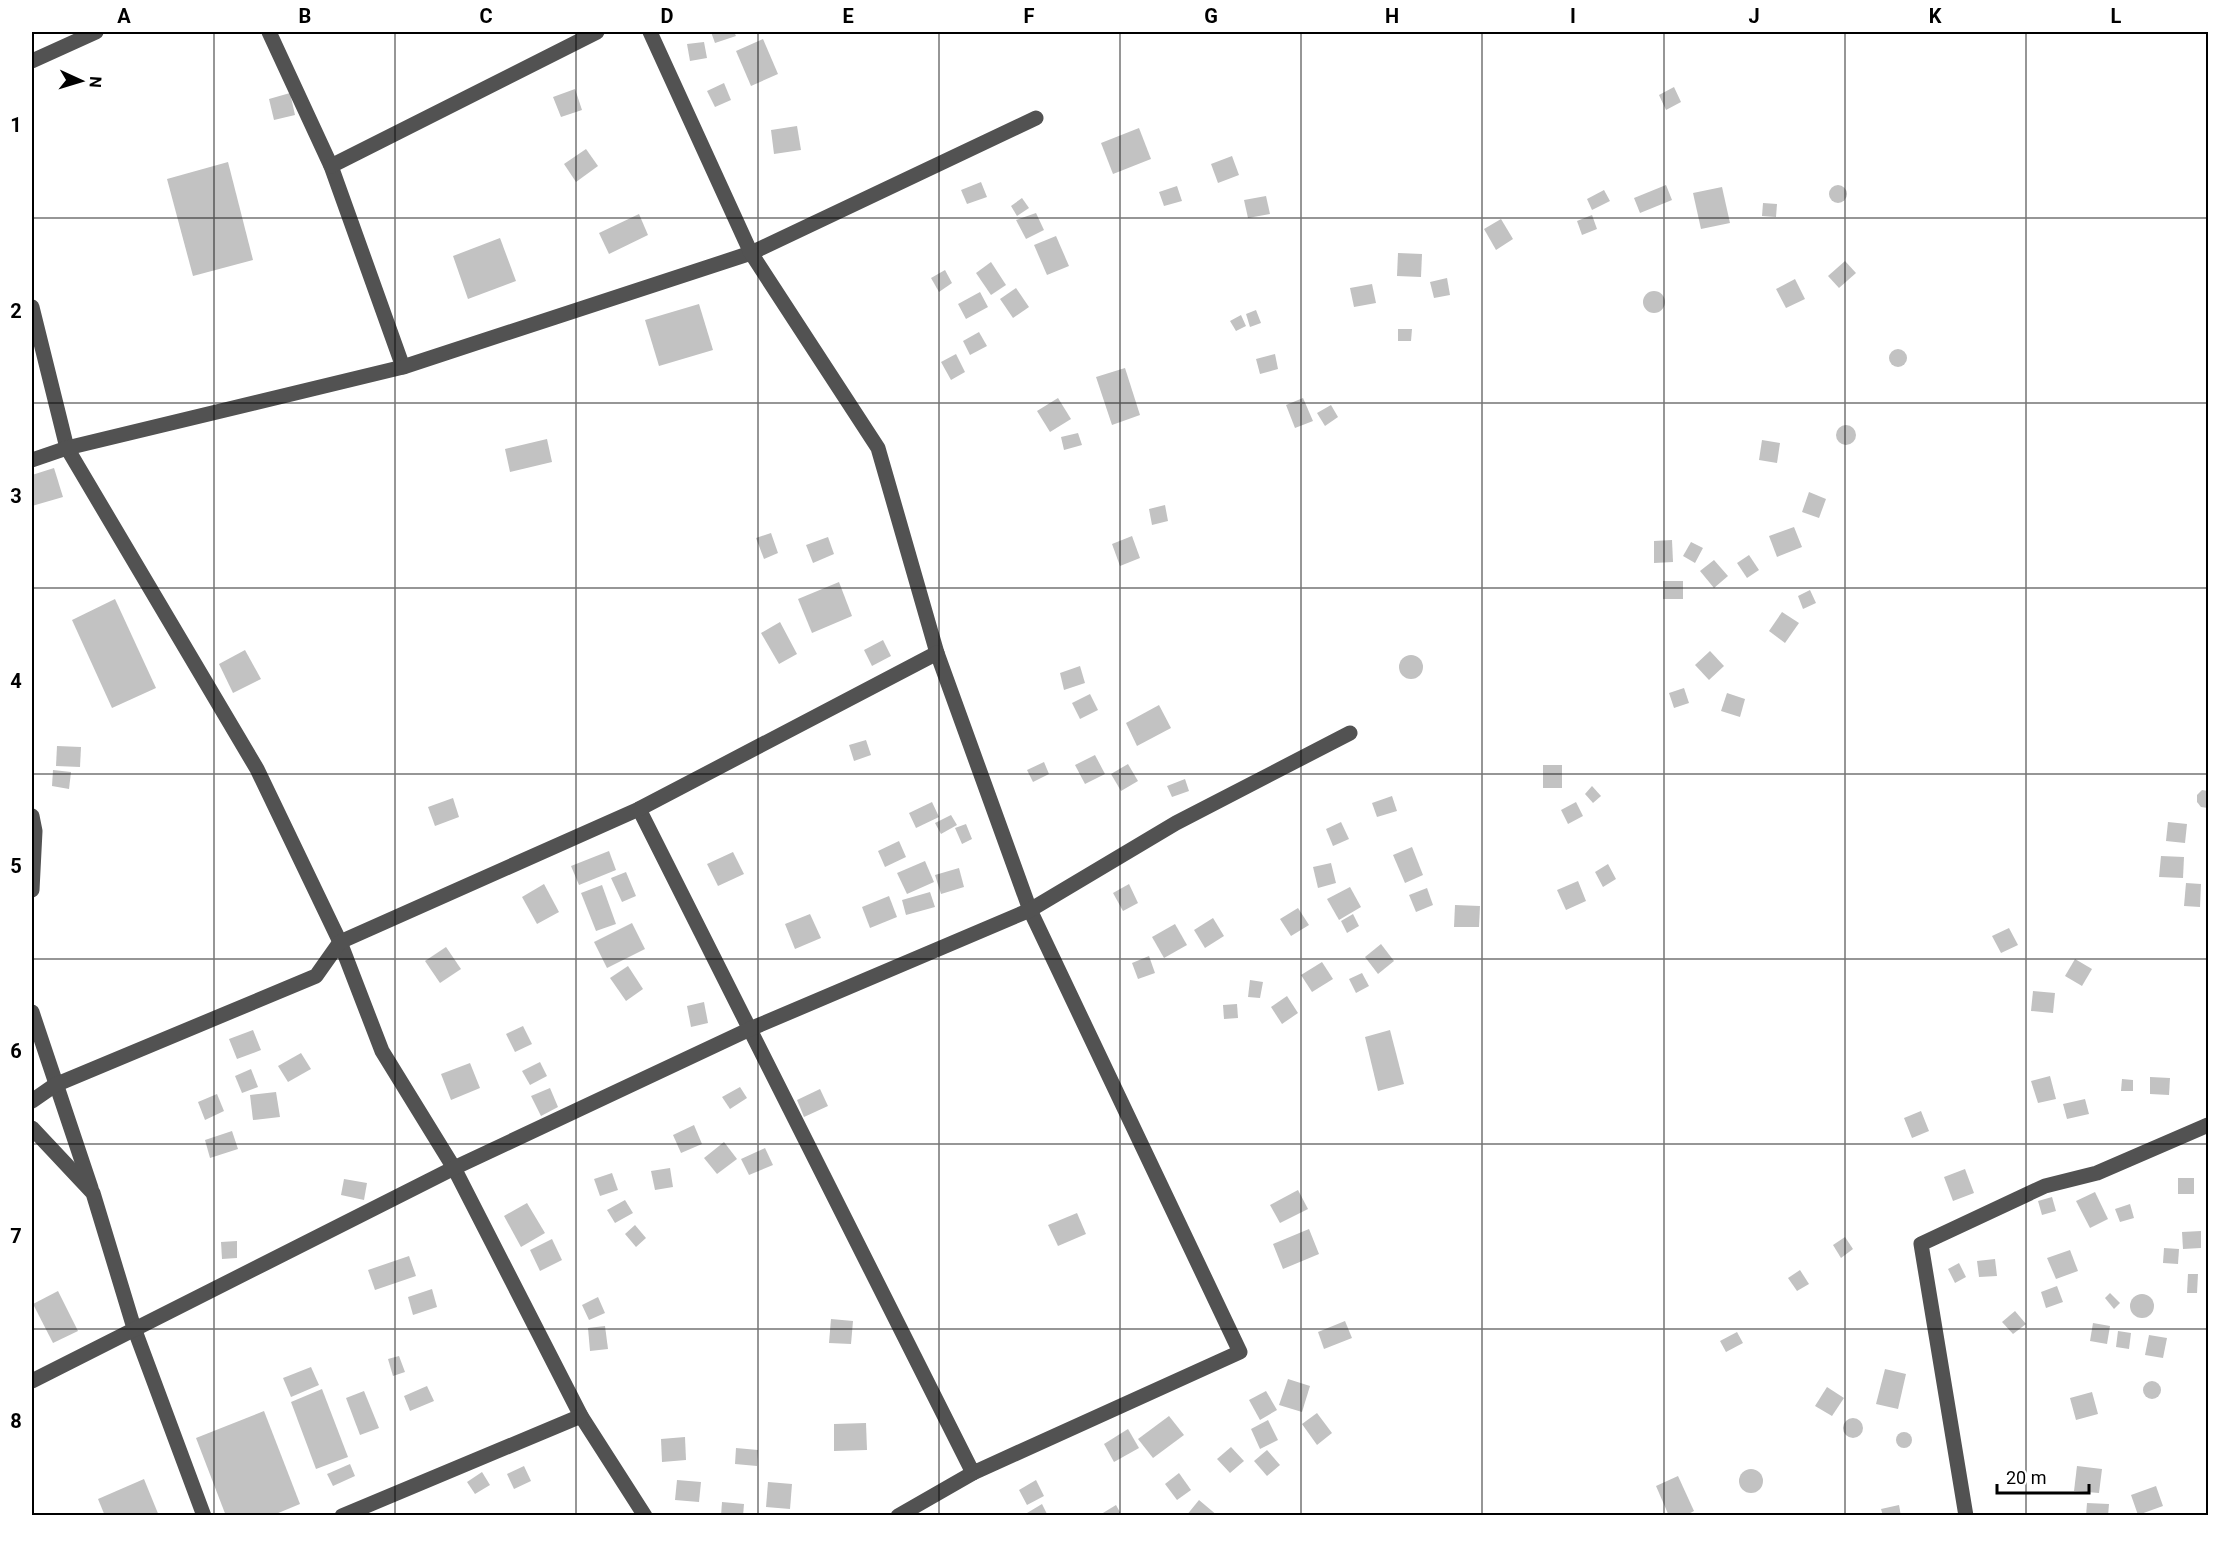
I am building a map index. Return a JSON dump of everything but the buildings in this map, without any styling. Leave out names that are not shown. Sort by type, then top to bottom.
[{"type":"street","points":[[32,62],[96,32]]},
{"type":"street","points":[[269,32],[332,166],[403,367]]},
{"type":"street","points":[[332,166],[597,32]]},
{"type":"street","points":[[650,32],[751,253],[878,448],[937,653],[1030,910],[1240,1352],[973,1473],[898,1515]]},
{"type":"street","points":[[32,460],[67,448],[403,367],[751,253],[1036,118]]},
{"type":"street","points":[[32,307],[67,448],[257,769],[340,942],[382,1051],[454,1168],[581,1416],[645,1515]]},
{"type":"street","points":[[32,1101],[55,1085],[316,976],[340,942],[639,809],[937,653]]},
{"type":"street","points":[[32,1381],[454,1168],[750,1029],[1030,910],[1176,823],[1350,733]]},
{"type":"street","points":[[639,809],[973,1473]]},
{"type":"street","points":[[32,816],[35,831],[32,890]]},
{"type":"street","points":[[32,1012],[93,1193],[134,1328],[204,1515]]},
{"type":"street","points":[[1966,1515],[1921,1244],[2045,1186],[2097,1173],[2208,1125]]},
{"type":"street","points":[[32,1128],[93,1193]]},
{"type":"street","points":[[342,1515],[581,1416]]}]
